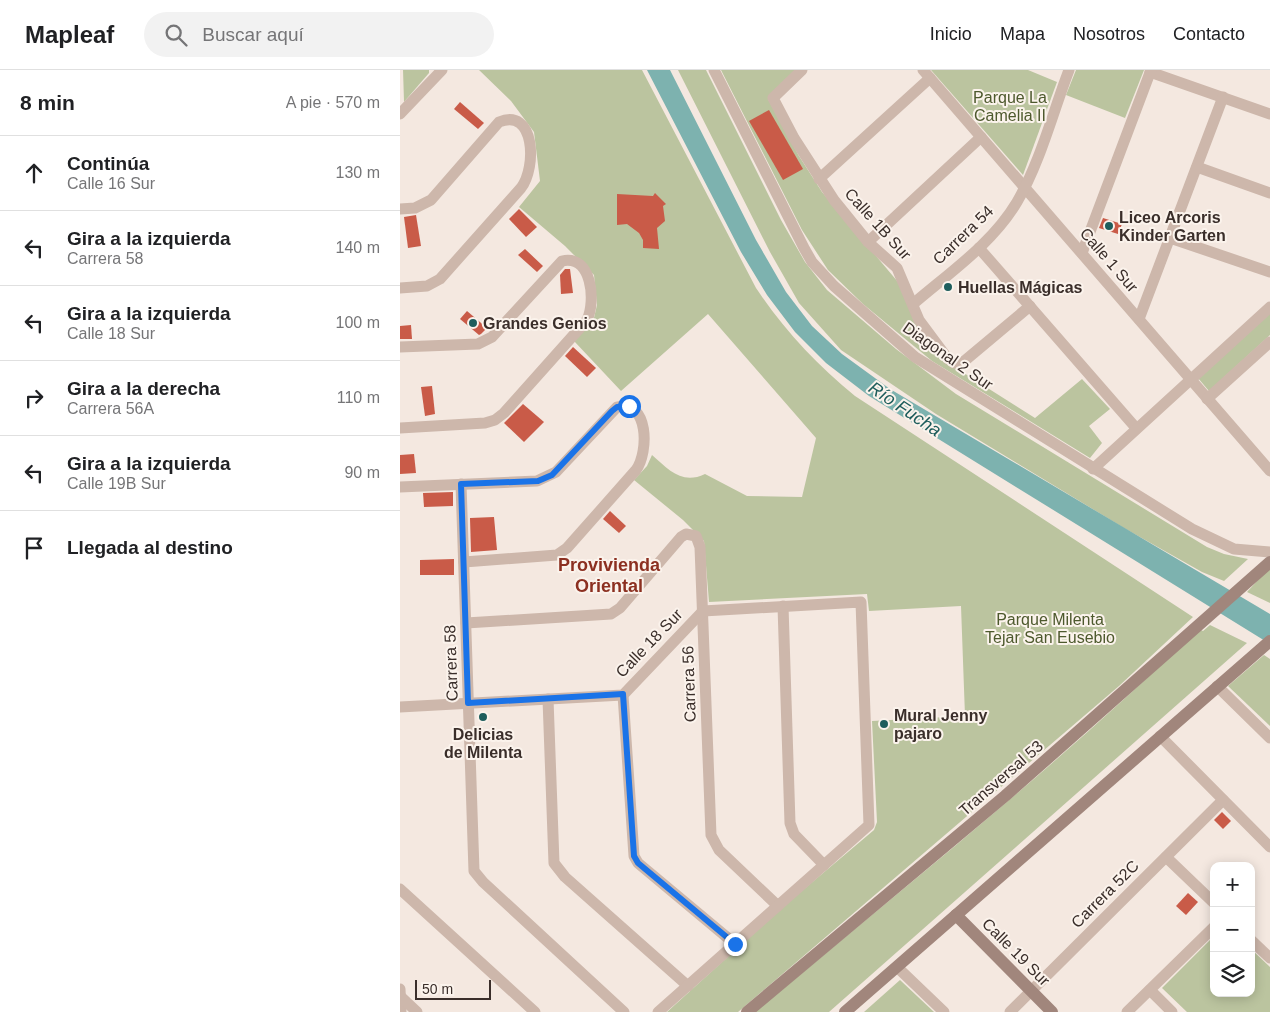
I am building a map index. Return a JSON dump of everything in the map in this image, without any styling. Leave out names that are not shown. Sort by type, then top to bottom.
[{"type":"street","points":[[400,114],[442,70]]},
{"type":"street","name":"Diagonal 2 Sur","points":[[714,70],[804,248],[824,276],[915,357],[1093,469],[1220,544],[1244,551],[1270,552]]},
{"type":"street","name":"Calle 1B Sur","points":[[802,70],[773,98],[819,179],[849,221],[868,242],[897,268],[920,320],[948,359],[954,363],[962,363],[1030,306]]},
{"type":"street","name":"Carrera 54","points":[[913,304],[979,248],[1016,203],[1025,187],[1069,70]]},
{"type":"street","points":[[1082,253],[1151,71],[1270,114]]},
{"type":"street","points":[[819,179],[926,74]]},
{"type":"street","name":"Calle 1 Sur","points":[[926,74],[1270,472]]},
{"type":"street","points":[[1139,319],[1223,97]]},
{"type":"street","points":[[400,209],[415,208],[431,200],[499,122],[511,120],[518,123],[528,135],[531,146],[530,174],[521,188],[440,279],[427,286],[400,288]]},
{"type":"street","points":[[868,242],[981,137]]},
{"type":"street","points":[[1197,167],[1270,193]]},
{"type":"street","points":[[1170,238],[1270,272]]},
{"type":"street","points":[[979,248],[1136,428]]},
{"type":"street","points":[[400,347],[478,344],[485,342],[492,337],[562,261],[572,260],[583,268],[590,283],[591,307],[587,320],[504,413],[495,420],[485,423],[400,428]]},
{"type":"street","points":[[1093,469],[1270,307]]},
{"type":"street","points":[[1207,399],[1270,342]]},
{"type":"street","points":[[400,487],[538,481],[552,475],[612,411],[624,405],[636,412],[644,434],[643,459],[636,470],[561,553],[551,558],[464,562]]},
{"type":"street","points":[[1261,461],[1270,452]]},
{"type":"street","name":"Carrera 58","points":[[461,484],[474,871],[483,882],[624,1012]]},
{"type":"street","name":"Carrera 56","points":[[466,623],[611,614],[620,608],[686,534],[696,536],[699,540],[703,611],[712,834],[714,843],[719,850],[778,906]]},
{"type":"street","name":"Transversal 53","points":[[747,1012],[1005,796],[1270,562]]},
{"type":"street","name":"Calle 18 Sur","points":[[400,707],[623,694],[703,611],[861,602],[869,824],[824,865]]},
{"type":"street","points":[[658,1012],[824,865],[792,829],[783,606]]},
{"type":"street","points":[[845,1012],[1265,645]]},
{"type":"street","points":[[1217,686],[1270,738]]},
{"type":"street","points":[[623,694],[634,856],[638,863],[735,944]]},
{"type":"street","points":[[548,699],[554,863],[565,877],[688,986]]},
{"type":"street","points":[[1160,736],[1270,847]]},
{"type":"street","name":"Carrera 52C","points":[[1010,1012],[1223,800]]},
{"type":"street","points":[[1166,857],[1210,899]]},
{"type":"street","points":[[400,889],[535,1012]]},
{"type":"street","name":"Calle 19 Sur","points":[[956,915],[1052,1012]]},
{"type":"street","points":[[1127,1012],[1210,931]]},
{"type":"street","points":[[1255,944],[1270,958]]},
{"type":"street","points":[[897,967],[944,1012]]},
{"type":"street","points":[[400,989],[401,1012]]},
{"type":"street","points":[[1150,990],[1172,1012]]},
{"type":"street","points":[[400,996],[416,1012]]},
{"type":"green space","points":[[403,70],[429,70],[429,73],[404,102]]},
{"type":"green space","name":"Parque Milenta Tejar San Eusebio","points":[[479,70],[642,70],[756,288],[789,332],[827,372],[855,396],[1193,617],[1119,686],[738,1012],[667,1012],[784,906],[874,830],[877,822],[872,721],[965,716],[961,606],[869,611],[867,594],[709,602],[704,541],[683,520],[634,480],[647,466],[652,455],[676,474],[689,478],[705,474],[747,496],[802,497],[816,438],[708,314],[621,391],[574,341],[593,322],[597,305],[594,275],[565,246],[519,207],[540,181],[534,132],[511,101]]},
{"type":"green space","points":[[678,70],[706,70],[781,220],[805,262],[827,290],[896,349],[956,394],[1207,547],[1224,554],[1248,559],[1224,581],[1202,572],[1124,528],[936,414],[841,350],[799,303],[770,252]]},
{"type":"green space","points":[[721,70],[797,70],[768,99],[799,156],[822,192],[898,282],[919,331],[937,356],[1035,418],[1082,379],[1110,409],[1089,426],[1102,443],[1090,458],[932,361],[863,304],[828,270],[802,230]]},
{"type":"green space","name":"Parque La Camelia II","points":[[931,70],[1028,70],[1057,82],[1023,175]]},
{"type":"green space","points":[[1076,70],[1144,70],[1125,118],[1066,95]]},
{"type":"green space","points":[[1270,313],[1270,335],[1209,391],[1198,378]]},
{"type":"green space","points":[[1270,567],[1270,603],[1247,592]]},
{"type":"green space","points":[[1210,625],[1247,643],[829,1012],[755,1012],[1036,777],[1199,629],[1203,631]]},
{"type":"green space","points":[[1264,655],[1270,659],[1270,726],[1228,686]]},
{"type":"green space","points":[[1210,940],[1210,997],[1255,997],[1255,953],[1270,967],[1270,1012],[1187,1012],[1162,988]]},
{"type":"green space","points":[[900,980],[934,1012],[864,1012]]},
{"type":"water","name":"Río Fucha","points":[[647,70],[670,70],[756,240],[786,292],[812,326],[842,354],[890,389],[1270,614],[1270,644],[869,396],[826,363],[795,332],[767,295],[741,252]]},
{"type":"building","points":[[460,102],[484,123],[478,129],[454,109]]},
{"type":"building","points":[[769,110],[803,169],[783,180],[749,121]]},
{"type":"building","points":[[655,193],[666,204],[663,206],[665,221],[657,228],[659,249],[643,248],[643,240],[639,233],[627,224],[617,225],[617,194],[653,196]]},
{"type":"building","points":[[519,209],[537,227],[526,237],[509,219]]},
{"type":"building","points":[[416,215],[421,246],[408,248],[404,217]]},
{"type":"building","name":"Liceo Arcoris Kinder Garten","points":[[1103,218],[1122,224],[1118,234],[1099,228]]},
{"type":"building","points":[[525,249],[543,266],[537,272],[518,255]]},
{"type":"building","points":[[565,269],[570,269],[573,293],[561,294],[560,275]]},
{"type":"building","name":"Grandes Genios","points":[[467,311],[487,328],[481,334],[479,335],[460,319]]},
{"type":"building","points":[[411,325],[412,339],[400,339],[400,326]]},
{"type":"building","points":[[573,347],[596,368],[587,377],[565,356]]},
{"type":"building","points":[[432,386],[435,414],[425,416],[421,387]]},
{"type":"building","points":[[523,404],[544,422],[524,442],[504,423]]},
{"type":"building","points":[[414,454],[416,473],[400,474],[400,455]]},
{"type":"building","points":[[453,492],[453,506],[424,507],[423,493]]},
{"type":"building","points":[[610,511],[626,526],[619,533],[603,519]]},
{"type":"building","points":[[494,517],[497,550],[471,552],[470,518]]},
{"type":"building","points":[[454,559],[454,575],[420,575],[420,560]]},
{"type":"building","points":[[1222,812],[1231,821],[1223,829],[1214,820]]},
{"type":"building","points":[[1188,893],[1198,902],[1186,915],[1176,906]]},
{"type":"place","name":"Liceo Arcoris Kinder Garten","points":[[1109,226]]},
{"type":"place","name":"Huellas Mágicas","points":[[948,287]]},
{"type":"place","name":"Grandes Genios","points":[[473,323]]},
{"type":"place","name":"Delicias de Milenta","points":[[483,717]]},
{"type":"place","name":"Mural Jenny pajaro","points":[[884,724]]},
{"type":"district","name":"Provivienda Oriental","points":[[609,575]]},
{"type":"route","points":[[629,406],[617,407],[612,411],[559,468],[546,478],[538,481],[461,484],[468,703],[623,694],[631,840],[634,856],[638,863],[735,944]]}]
